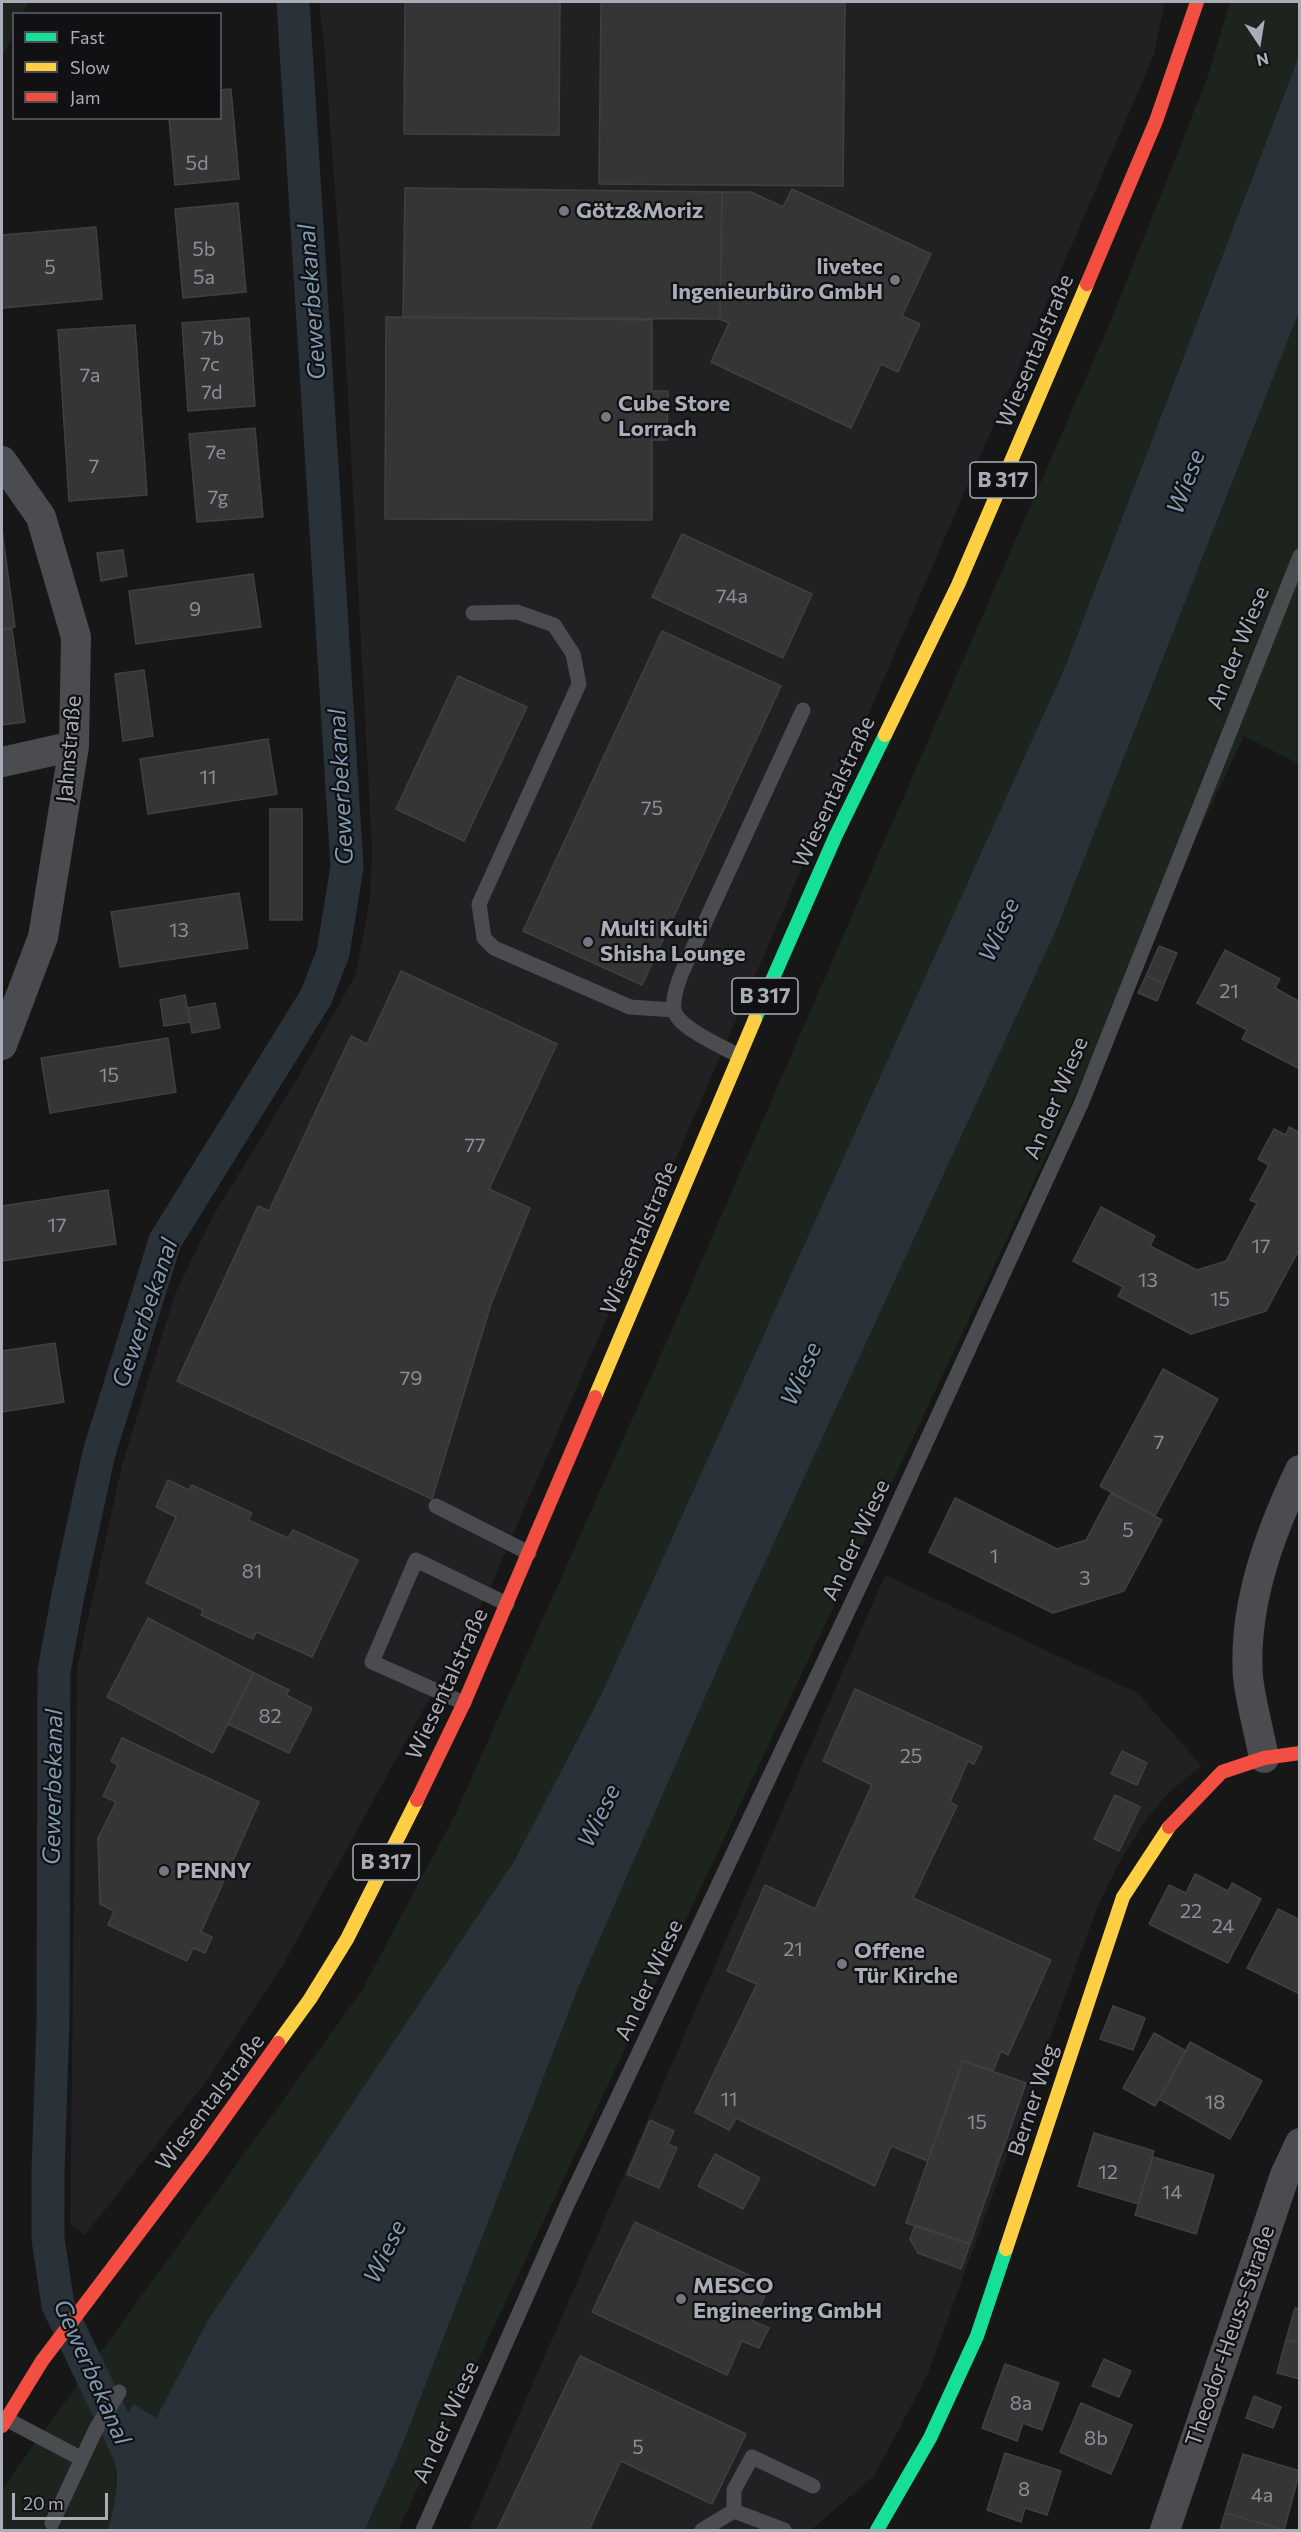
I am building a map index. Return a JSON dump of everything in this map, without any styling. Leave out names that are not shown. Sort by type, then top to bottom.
[{"type":"main road","name":"Wiesentalstraße","points":[[4,2422],[42,2361],[94,2289],[203,2148],[310,1999],[347,1939],[464,1702],[739,1056],[836,835],[958,585],[1156,121],[1197,2]]},
{"type":"main road","name":"Berner Weg","points":[[877,2530],[930,2438],[977,2336],[1123,1897],[1164,1832],[1222,1772],[1264,1758],[1299,1753]]},
{"type":"street","name":"Jahnstraße","points":[[2,461],[41,517],[76,638],[74,746],[43,937],[2,1044]]},
{"type":"street","points":[[2,762],[74,746]]},
{"type":"street","points":[[1264,1758],[1248,1677],[1249,1633],[1256,1589],[1279,1512],[1299,1470]]},
{"type":"street","name":"Theodor-Heuss-Straße","points":[[1165,2530],[1285,2175],[1299,2143]]},
{"type":"lane","name":"An der Wiese","points":[[423,2530],[566,2207],[868,1569],[1081,1104],[1299,556]]},
{"type":"lane","points":[[473,614],[517,612],[554,625],[573,654],[579,684],[479,904],[484,938],[494,948],[630,1007],[674,1010]]},
{"type":"lane","points":[[739,1056],[684,1025],[674,1010],[676,989],[803,710]]},
{"type":"lane","points":[[436,1506],[529,1553]]},
{"type":"lane","points":[[464,1702],[372,1662],[416,1560],[507,1604]]},
{"type":"lane","points":[[52,2523],[96,2429],[119,2392]]},
{"type":"lane","points":[[4,2422],[82,2459]]},
{"type":"lane","points":[[734,2511],[734,2490],[752,2457],[813,2486]]},
{"type":"lane","points":[[702,2530],[734,2511]]},
{"type":"lane","points":[[734,2511],[784,2530]]},
{"type":"shaded area","points":[[2,2],[29,2],[24,12],[12,12],[12,36],[2,58]]},
{"type":"shaded area","points":[[319,2],[1165,2],[1154,55],[489,1590],[283,1965],[205,2083],[85,2235],[70,2224],[77,1668],[122,1465],[175,1294],[213,1216],[300,1074],[356,974],[370,898],[372,847],[342,286]]},
{"type":"shaded area","points":[[1230,2],[1299,2],[1299,56],[1065,667],[602,1693],[513,1863],[208,2320],[156,2418],[115,2456],[116,2497],[108,2530],[2,2530],[2,2489],[361,1992],[454,1817],[652,1375],[1110,323],[1208,76]]},
{"type":"shaded area","points":[[1299,312],[1299,764],[1244,736],[398,2530],[365,2530],[402,2446],[576,1993],[745,1606],[1057,928]]},
{"type":"shaded area","points":[[885,1575],[1137,1693],[1202,1766],[1170,1791],[1145,1821],[1119,1863],[1097,1908],[927,2376],[874,2476],[811,2530],[469,2530]]},
{"type":"water","name":"Wiese","points":[[1299,56],[1299,312],[1057,928],[745,1606],[576,1993],[402,2446],[365,2530],[108,2530],[117,2476],[107,2445],[134,2404],[156,2418],[208,2320],[513,1863],[602,1693],[1065,667]]},
{"type":"building","points":[[405,2],[560,2],[559,135],[404,134]]},
{"type":"building","points":[[601,2],[845,2],[843,186],[599,184]]},
{"type":"building","points":[[231,89],[239,179],[175,185],[169,120],[222,120],[222,90]]},
{"type":"building","points":[[405,188],[722,192],[720,319],[403,317]]},
{"type":"building","points":[[792,189],[931,254],[902,316],[920,324],[898,372],[881,364],[851,428],[711,362],[729,323],[720,319],[722,192],[751,192],[783,207]]},
{"type":"building","points":[[238,203],[246,292],[183,298],[175,209]]},
{"type":"building","points":[[96,227],[102,299],[2,308],[2,235]]},
{"type":"building","points":[[386,317],[652,320],[652,391],[668,391],[667,440],[652,440],[652,520],[385,519]]},
{"type":"building","points":[[249,318],[255,406],[188,411],[182,323]]},
{"type":"building","points":[[135,325],[147,495],[69,501],[58,330]]},
{"type":"building","points":[[255,428],[263,517],[197,522],[189,434]]},
{"type":"building","points":[[2,530],[15,627],[2,629]]},
{"type":"building","points":[[682,534],[812,594],[783,658],[652,597]]},
{"type":"building","points":[[123,550],[127,576],[101,581],[97,553]]},
{"type":"building","points":[[253,574],[261,627],[136,644],[129,591]]},
{"type":"building","points":[[12,629],[25,722],[2,725],[2,630]]},
{"type":"building","points":[[662,631],[781,686],[642,985],[523,931]]},
{"type":"building","points":[[144,670],[153,736],[123,741],[115,674]]},
{"type":"building","points":[[458,676],[527,707],[464,841],[396,809]]},
{"type":"building","points":[[268,739],[277,794],[148,814],[140,759]]},
{"type":"building","points":[[270,809],[302,809],[302,920],[270,920]]},
{"type":"building","points":[[239,893],[248,948],[120,967],[111,912]]},
{"type":"building","points":[[1159,946],[1177,953],[1164,984],[1146,976]]},
{"type":"building","points":[[1225,950],[1280,979],[1275,988],[1300,1002],[1300,1069],[1242,1039],[1247,1030],[1197,1003]]},
{"type":"building","points":[[401,971],[557,1044],[489,1189],[530,1208],[491,1304],[432,1499],[177,1381],[258,1206],[269,1211],[351,1036],[367,1044]]},
{"type":"building","points":[[1146,976],[1164,984],[1157,1001],[1138,993]]},
{"type":"building","points":[[185,995],[190,1022],[164,1026],[160,1000]]},
{"type":"building","points":[[215,1003],[220,1028],[192,1033],[188,1008]]},
{"type":"building","points":[[168,1038],[176,1092],[50,1113],[41,1058]]},
{"type":"building","points":[[1289,1127],[1300,1133],[1300,1248],[1266,1311],[1191,1334],[1118,1296],[1123,1287],[1073,1261],[1101,1207],[1155,1236],[1150,1246],[1197,1270],[1226,1261],[1257,1203],[1250,1200],[1269,1165],[1258,1159],[1274,1129],[1286,1135]]},
{"type":"building","points":[[108,1190],[116,1244],[2,1261],[2,1206]]},
{"type":"building","points":[[55,1343],[64,1402],[2,1412],[2,1351]]},
{"type":"building","points":[[1163,1369],[1218,1399],[1155,1516],[1100,1486]]},
{"type":"building","points":[[168,1480],[189,1490],[192,1485],[252,1513],[248,1520],[288,1538],[293,1530],[358,1560],[312,1657],[256,1632],[253,1639],[201,1615],[203,1610],[146,1583],[176,1517],[156,1507]]},
{"type":"building","points":[[1111,1493],[1162,1520],[1124,1591],[1053,1613],[929,1552],[955,1498],[1057,1549],[1086,1540]]},
{"type":"building","points":[[148,1618],[254,1673],[213,1753],[107,1697]]},
{"type":"building","points":[[254,1673],[289,1690],[286,1695],[312,1708],[289,1753],[228,1724]]},
{"type":"building","points":[[855,1689],[982,1747],[974,1764],[968,1761],[950,1802],[957,1806],[913,1898],[1051,1960],[1008,2055],[1001,2051],[993,2071],[963,2061],[928,2161],[891,2146],[875,2186],[736,2118],[729,2130],[695,2112],[757,1984],[727,1971],[765,1885],[815,1909],[872,1785],[823,1761]]},
{"type":"building","name":"PENNY","points":[[122,1738],[259,1802],[201,1932],[212,1937],[205,1953],[193,1948],[187,1961],[108,1925],[114,1911],[100,1904],[98,1838],[116,1802],[103,1796],[118,1765],[111,1761]]},
{"type":"building","points":[[1122,1751],[1147,1763],[1137,1785],[1111,1774]]},
{"type":"building","points":[[1115,1795],[1140,1807],[1119,1851],[1094,1839]]},
{"type":"building","points":[[1195,1874],[1228,1891],[1232,1883],[1261,1899],[1228,1963],[1149,1924],[1169,1885],[1186,1893]]},
{"type":"building","points":[[1278,1909],[1300,1920],[1300,1994],[1247,1968]]},
{"type":"building","points":[[1113,2006],[1145,2018],[1133,2050],[1100,2039]]},
{"type":"building","points":[[1154,2033],[1186,2051],[1155,2106],[1123,2088]]},
{"type":"building","points":[[1190,2042],[1262,2081],[1230,2139],[1159,2099]]},
{"type":"building","points":[[963,2061],[1026,2083],[970,2244],[906,2223]]},
{"type":"building","points":[[650,2120],[674,2131],[668,2144],[677,2148],[659,2188],[627,2174]]},
{"type":"building","points":[[1094,2133],[1154,2151],[1138,2204],[1078,2186]]},
{"type":"building","points":[[715,2154],[760,2178],[743,2209],[698,2186]]},
{"type":"building","points":[[1153,2157],[1214,2175],[1196,2234],[1135,2215]]},
{"type":"building","name":"MESCO Engineering GmbH","points":[[635,2222],[770,2285],[753,2321],[769,2328],[759,2348],[742,2341],[727,2375],[592,2312]]},
{"type":"building","points":[[915,2225],[970,2244],[961,2269],[918,2253],[910,2239]]},
{"type":"building","points":[[1295,2308],[1300,2309],[1300,2343],[1286,2340]]},
{"type":"building","points":[[1286,2340],[1300,2343],[1300,2379],[1277,2373]]},
{"type":"building","points":[[580,2356],[746,2434],[712,2504],[621,2461],[589,2530],[497,2530]]},
{"type":"building","points":[[1104,2359],[1131,2371],[1119,2397],[1092,2386]]},
{"type":"building","points":[[1005,2364],[1059,2383],[1042,2430],[1023,2423],[1017,2441],[982,2428]]},
{"type":"building","points":[[1254,2396],[1281,2407],[1273,2428],[1246,2418]]},
{"type":"building","points":[[1081,2403],[1132,2425],[1111,2474],[1060,2452]]},
{"type":"building","points":[[1005,2453],[1061,2471],[1047,2515],[1025,2508],[1021,2522],[987,2510]]},
{"type":"building","points":[[1243,2454],[1300,2471],[1284,2530],[1225,2513]]},
{"type":"building","points":[[1225,2513],[1284,2530],[1220,2530]]},
{"type":"waterway","name":"Gewerbekanal","points":[[166,2530],[58,2305],[48,2239],[53,2021],[54,1671],[99,1453],[165,1241],[316,997],[333,953],[347,867],[293,2]]},
{"type":"traffic: fast","points":[[755,1019],[836,835],[885,735]]},
{"type":"traffic: fast","points":[[877,2530],[930,2438],[977,2336],[1006,2249]]},
{"type":"traffic: slow","points":[[885,735],[958,585],[1087,284]]},
{"type":"traffic: slow","points":[[595,1397],[755,1019]]},
{"type":"traffic: slow","points":[[278,2043],[310,1999],[347,1939],[417,1800]]},
{"type":"traffic: slow","points":[[1006,2249],[1123,1897],[1169,1827]]},
{"type":"traffic: jam","points":[[1087,284],[1156,121],[1197,2]]},
{"type":"traffic: jam","points":[[417,1800],[464,1703],[595,1397]]},
{"type":"traffic: jam","points":[[1169,1827],[1222,1772],[1264,1758],[1300,1753]]},
{"type":"traffic: jam","points":[[2,2426],[42,2361],[203,2148],[278,2043]]},
{"type":"place","name":"Götz&Moriz","points":[[564,211]]},
{"type":"place","name":"livetec Ingenieurbüro GmbH","points":[[895,280]]},
{"type":"place","name":"Cube Store Lorrach","points":[[606,417]]},
{"type":"place","name":"Multi Kulti Shisha Lounge","points":[[588,942]]},
{"type":"place","name":"PENNY","points":[[164,1871]]},
{"type":"place","name":"Offene Tür Kirche","points":[[842,1964]]},
{"type":"place","name":"MESCO Engineering GmbH","points":[[681,2299]]}]
